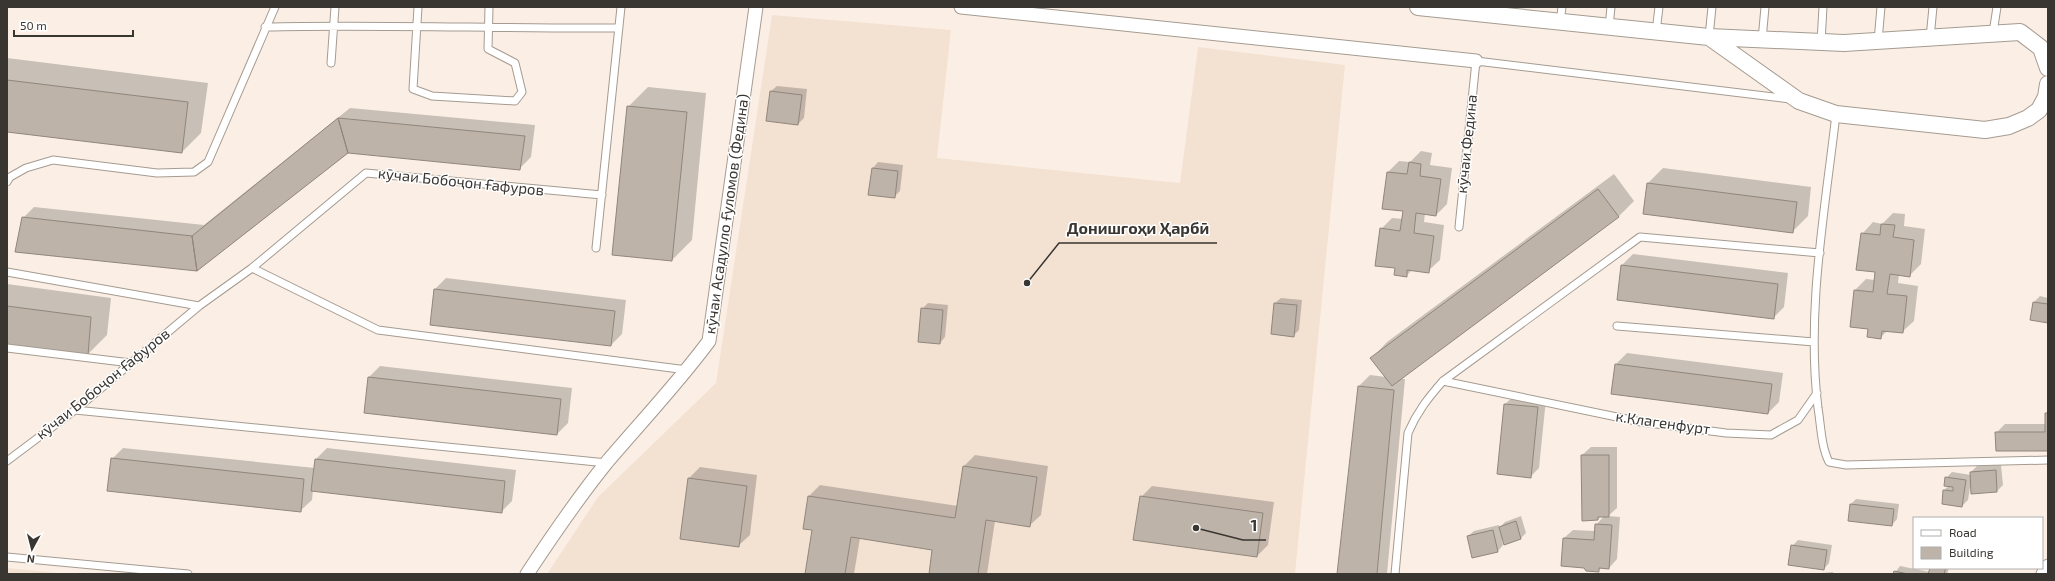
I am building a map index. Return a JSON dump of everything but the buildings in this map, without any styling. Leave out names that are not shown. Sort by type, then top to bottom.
[{"type":"street","name":"кӯчаи Асадулло Ғуломов (Федина)","points":[[527,574],[554,533],[606,463],[688,370],[709,341],[756,7]]},
{"type":"street","points":[[960,7],[1476,60]]},
{"type":"street","points":[[1418,7],[1561,14],[1609,27],[1709,37],[1762,40],[1878,42],[2020,32],[2041,48],[2048,68]]},
{"type":"street","points":[[1709,37],[1799,100],[1836,114],[1985,130],[2009,126],[2028,118],[2039,110],[2046,97],[2048,84]]},
{"type":"street","points":[[2043,574],[2048,566]]},
{"type":"lane","points":[[7,182],[10,177],[26,168],[53,160],[157,173],[194,172],[208,162],[265,27],[275,7]]},
{"type":"lane","points":[[331,62],[335,7]]},
{"type":"lane","points":[[418,7],[414,89],[432,96],[515,101],[522,92],[515,63],[488,49],[489,7]]},
{"type":"lane","points":[[596,248],[621,7]]},
{"type":"lane","points":[[1609,27],[1611,7]]},
{"type":"lane","points":[[1656,32],[1659,7]]},
{"type":"lane","points":[[1709,37],[1712,7]]},
{"type":"lane","points":[[1762,40],[1765,7]]},
{"type":"lane","points":[[1821,42],[1823,7]]},
{"type":"lane","points":[[1878,42],[1881,7]]},
{"type":"lane","points":[[1930,38],[1932,7]]},
{"type":"lane","points":[[1993,33],[1997,7]]},
{"type":"lane","points":[[265,27],[418,25],[489,29],[619,28]]},
{"type":"lane","points":[[1476,60],[1799,100]]},
{"type":"lane","name":"кӯчаи Федина","points":[[1459,226],[1476,60]]},
{"type":"lane","points":[[1836,114],[1820,253],[1814,342],[1817,393],[1825,453],[1829,462],[1846,465],[2048,460]]},
{"type":"lane","name":"кӯчаи Бобоҷон Ғафуров","points":[[7,461],[75,410],[199,306],[252,268],[366,173],[602,196]]},
{"type":"lane","points":[[1395,574],[1408,433],[1416,414],[1425,401],[1443,381],[1640,236],[1820,253]]},
{"type":"lane","points":[[252,268],[378,330],[688,370]]},
{"type":"lane","points":[[7,272],[199,306]]},
{"type":"lane","points":[[1618,326],[1814,342]]},
{"type":"lane","points":[[7,348],[131,363]]},
{"type":"lane","name":"к.Клагенфурт","points":[[1443,381],[1641,422],[1726,433],[1771,435],[1798,420],[1817,393]]},
{"type":"lane","points":[[75,410],[606,463]]},
{"type":"lane","points":[[7,557],[188,574]]},
{"type":"shaded area","points":[[772,15],[951,30],[937,158],[1180,183],[1198,47],[1345,65],[1295,574],[547,574],[598,497],[716,383]]},
{"type":"shaded area","points":[[7,568],[69,574],[7,574]]},
{"type":"place","name":"Донишгоҳи Ҳарбӣ","points":[[1027,283]]},
{"type":"place","name":"1","points":[[1196,528]]}]
